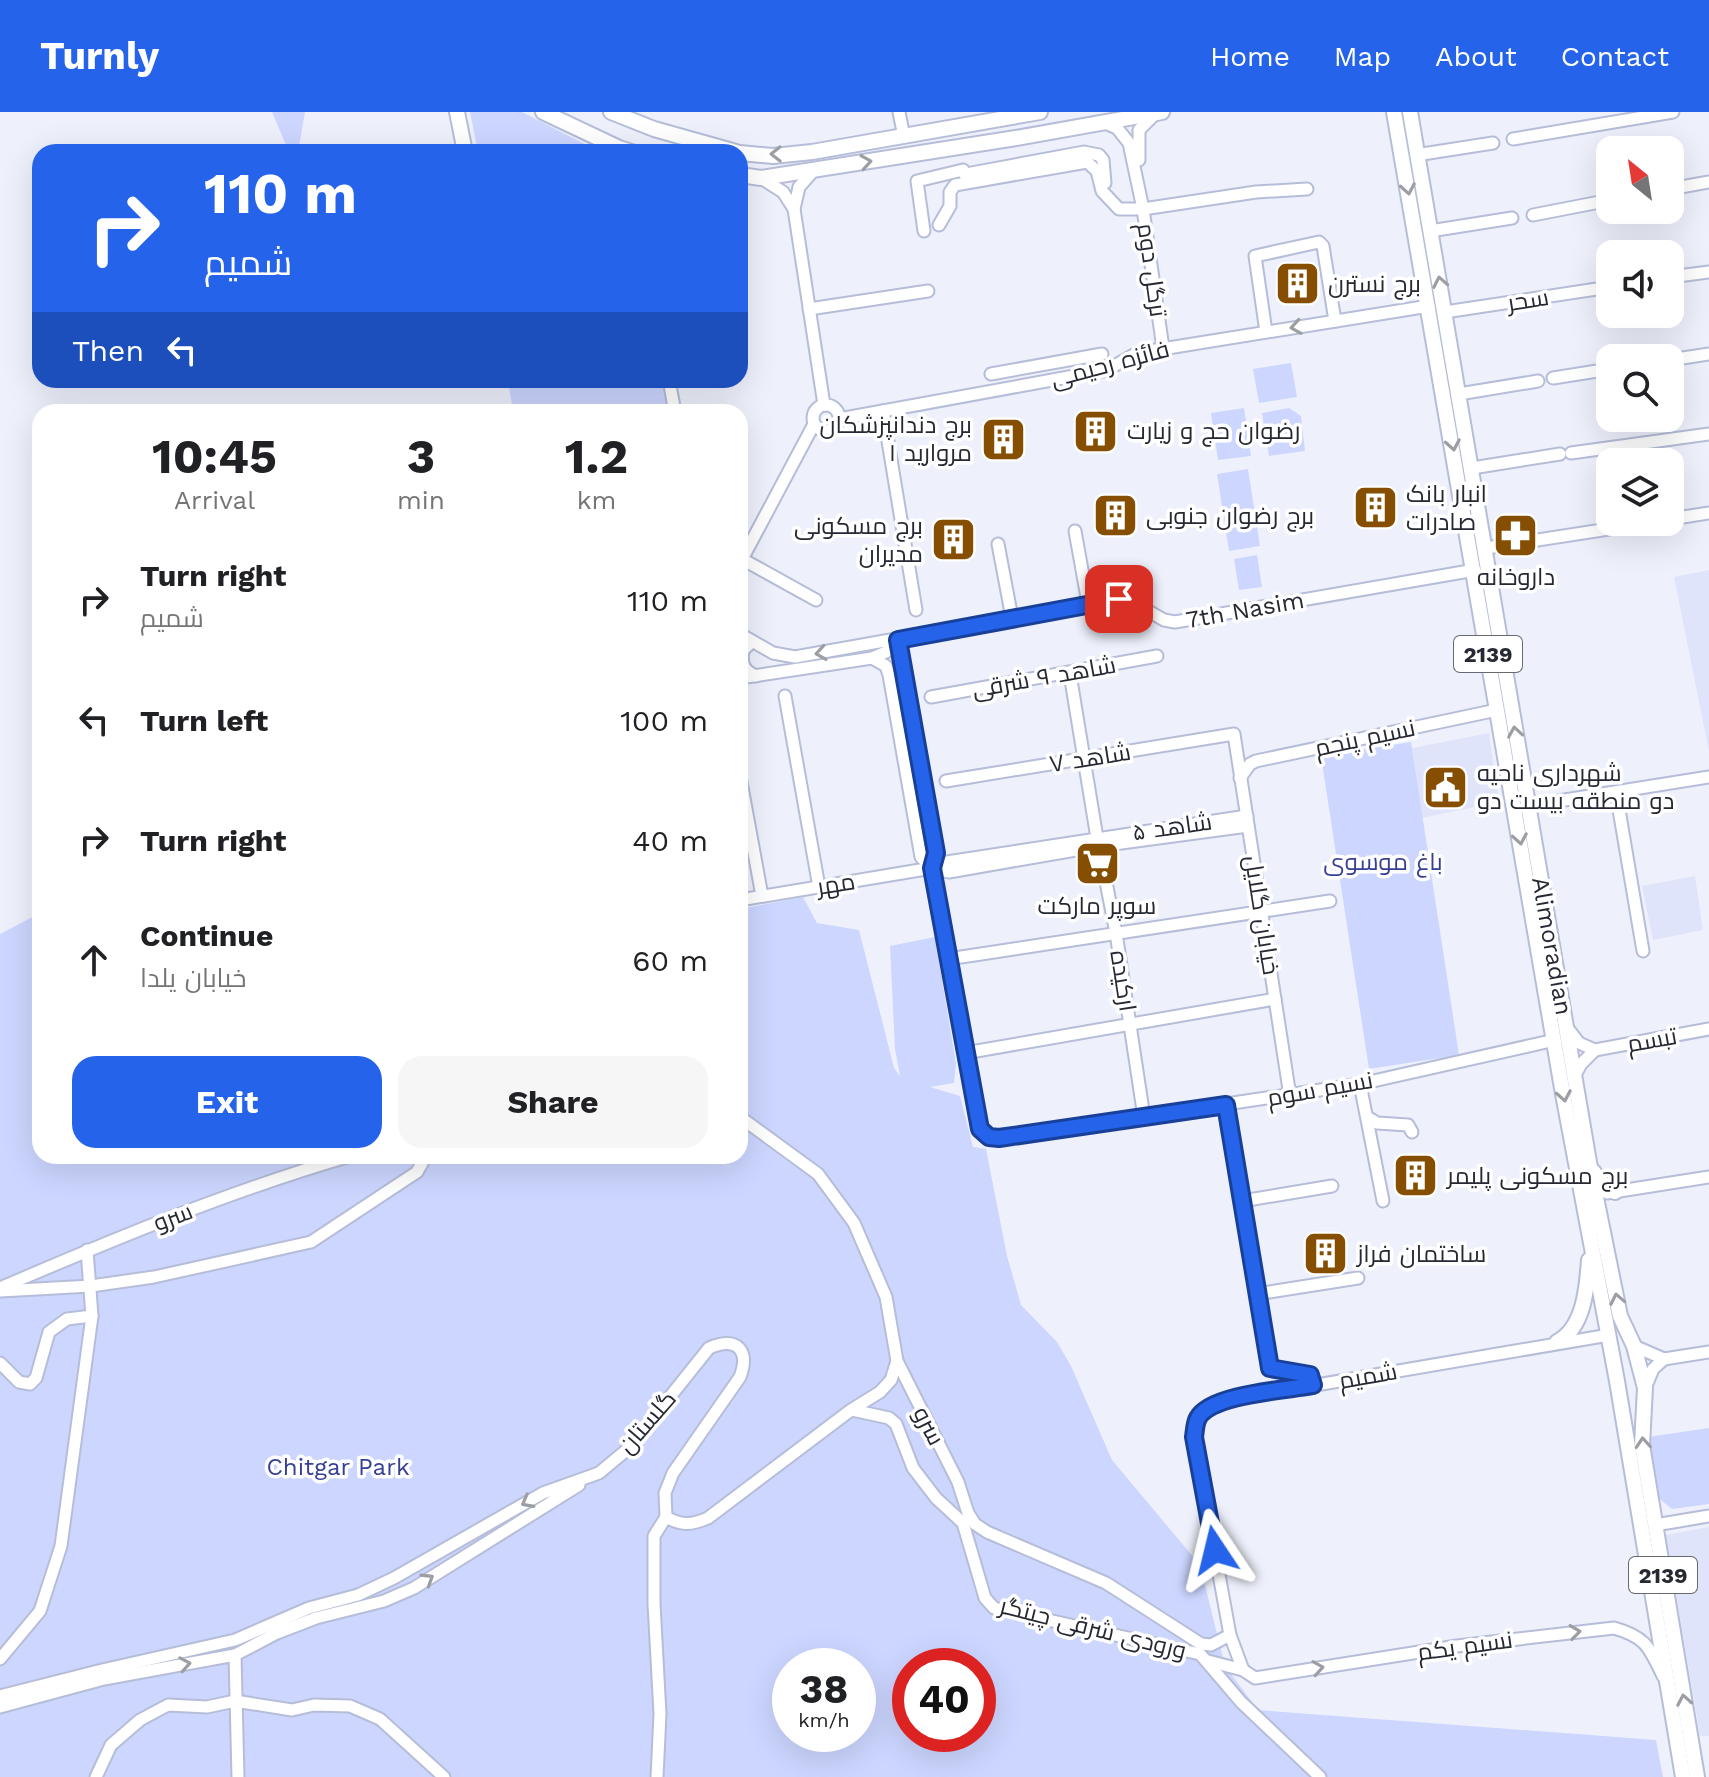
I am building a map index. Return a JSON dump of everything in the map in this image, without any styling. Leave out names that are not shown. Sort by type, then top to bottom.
[{"type":"main road","points":[[457,112],[463,144]]},
{"type":"main road","points":[[543,112],[609,144]]},
{"type":"main road","points":[[611,112],[709,144]]},
{"type":"main road","points":[[748,153],[773,156],[812,152],[1040,112]]},
{"type":"main road","name":"Alimoradian","points":[[1410,112],[1575,1075],[1590,1168],[1590,1240],[1617,1381],[1683,1777]]},
{"type":"main road","points":[[748,181],[1016,138],[1096,119],[1159,113]]},
{"type":"main road","name":"Alimoradian","points":[[1394,117],[1555,1040],[1589,1196],[1620,1316],[1634,1346],[1643,1380],[1642,1445],[1697,1777]]},
{"type":"main road","points":[[748,176],[761,178]]},
{"type":"main road","points":[[1590,1168],[1601,1182],[1615,1192]]},
{"type":"main road","points":[[1557,1342],[1567,1337],[1574,1327],[1583,1302],[1590,1240]]},
{"type":"main road","points":[[1617,1381],[1621,1370],[1627,1365],[1636,1367],[1643,1380]]},
{"type":"street","points":[[899,112],[904,137]]},
{"type":"street","points":[[1513,139],[1673,112]]},
{"type":"street","name":"ترگل دوم","points":[[1141,192],[1137,137],[1143,124],[1159,113]]},
{"type":"street","name":"ترگل دوم","points":[[1096,119],[1117,128],[1129,143],[1141,192],[1163,348]]},
{"type":"street","points":[[1416,155],[1493,143]]},
{"type":"street","points":[[939,225],[950,206],[952,188],[967,178],[1088,152],[1099,155],[1103,160],[1108,195],[1119,209],[1143,209],[1256,192],[1307,189]]},
{"type":"street","points":[[814,170],[799,187],[794,209],[824,405]]},
{"type":"street","points":[[924,231],[917,181],[963,170],[967,178]]},
{"type":"street","points":[[761,178],[783,192],[794,209]]},
{"type":"street","points":[[1684,186],[1709,182]]},
{"type":"street","points":[[1533,215],[1596,203]]},
{"type":"street","points":[[1430,231],[1512,218]]},
{"type":"street","points":[[1266,332],[1255,256],[1319,242],[1323,246],[1335,321]]},
{"type":"street","points":[[1684,275],[1709,272]]},
{"type":"street","name":"سحر","points":[[1445,312],[1596,289]]},
{"type":"street","points":[[809,309],[928,291]]},
{"type":"street","name":"فائزه رحیمی","points":[[839,419],[1107,370],[1137,353],[1163,348],[1429,306]]},
{"type":"street","points":[[991,374],[1102,354]]},
{"type":"street","points":[[1684,358],[1709,354]]},
{"type":"street","points":[[1067,361],[1070,378]]},
{"type":"street","points":[[1553,378],[1596,371]]},
{"type":"street","points":[[1459,394],[1538,381]]},
{"type":"street","points":[[814,424],[821,430],[829,431],[836,427],[839,419],[835,408],[824,405]]},
{"type":"street","points":[[748,548],[814,424],[814,412],[824,405]]},
{"type":"street","points":[[883,411],[916,610]]},
{"type":"street","points":[[1472,468],[1709,434]]},
{"type":"street","points":[[1684,517],[1709,513]]},
{"type":"street","points":[[1075,531],[1088,603]]},
{"type":"street","points":[[1486,548],[1596,531]]},
{"type":"street","points":[[998,544],[1012,618]]},
{"type":"street","points":[[748,565],[816,600]]},
{"type":"street","name":"7th Nasim","points":[[748,639],[773,653],[795,657],[1088,603],[1129,600],[1164,620],[1175,622],[1475,570]]},
{"type":"street","points":[[748,677],[872,658],[886,652],[898,640]]},
{"type":"street","points":[[898,640],[936,853],[932,868],[965,1053],[1275,999]]},
{"type":"street","points":[[748,646],[752,642]]},
{"type":"street","name":"شاهد ۹ شرقی","points":[[931,697],[1157,656]]},
{"type":"street","points":[[872,658],[886,666],[889,675],[921,857],[932,868]]},
{"type":"street","points":[[748,673],[756,676]]},
{"type":"street","name":"ارکیده","points":[[1070,674],[1116,933],[1144,1117]]},
{"type":"street","points":[[785,696],[819,887]]},
{"type":"street","name":"نسیم پنجم","points":[[1240,778],[1256,761],[1497,710]]},
{"type":"street","name":"شاهد ۷","points":[[946,781],[1234,734]]},
{"type":"street","name":"خیابان گلایل","points":[[1234,734],[1290,1096]]},
{"type":"street","points":[[1527,806],[1709,777]]},
{"type":"street","points":[[1616,792],[1643,951]]},
{"type":"street","points":[[748,820],[762,896]]},
{"type":"street","name":"شاهد ۵","points":[[932,868],[947,862],[1247,821]]},
{"type":"street","name":"مهر","points":[[748,899],[932,868]]},
{"type":"street","points":[[948,959],[1330,901]]},
{"type":"street","name":"تبسم","points":[[1566,1027],[1579,1043],[1595,1050],[1709,1029]]},
{"type":"street","name":"نسیم سوم","points":[[965,1053],[978,1124],[989,1137],[999,1138],[1360,1084],[1555,1040]]},
{"type":"street","name":"تبسم","points":[[1575,1075],[1595,1050]]},
{"type":"street","points":[[1360,1084],[1383,1201]]},
{"type":"street","points":[[1226,1105],[1270,1368],[1310,1375],[1313,1385]]},
{"type":"street","points":[[1367,1117],[1377,1123],[1408,1125],[1412,1132]]},
{"type":"street","name":"سرو","points":[[748,1123],[818,1174],[854,1223],[886,1297],[897,1361],[958,1482],[975,1524],[1106,1583],[1195,1641],[1211,1645],[1230,1635]]},
{"type":"street","name":"سرو","points":[[0,1289],[87,1250],[275,1178],[323,1164]]},
{"type":"street","points":[[0,1289],[91,1286],[154,1277],[311,1242],[417,1172],[422,1164]]},
{"type":"street","points":[[1589,1196],[1709,1177]]},
{"type":"street","points":[[1242,1201],[1332,1186]]},
{"type":"street","points":[[0,1659],[40,1611],[61,1546],[92,1316],[87,1250]]},
{"type":"street","points":[[1257,1294],[1358,1278]]},
{"type":"street","points":[[0,1363],[19,1382],[30,1384],[36,1378],[49,1332],[67,1319],[92,1316]]},
{"type":"street","name":"شمیم","points":[[1243,1670],[1230,1635],[1194,1437],[1197,1420],[1205,1410],[1223,1401],[1609,1335]]},
{"type":"street","name":"گلستان","points":[[0,1696],[235,1640],[309,1608],[358,1595],[543,1493],[599,1473],[629,1448],[709,1348],[722,1343],[737,1346],[746,1362],[740,1377],[673,1473],[665,1493],[666,1517]]},
{"type":"street","points":[[1634,1346],[1664,1359],[1709,1352]]},
{"type":"street","points":[[1643,1380],[1664,1359]]},
{"type":"street","points":[[657,1777],[660,1714],[654,1536],[666,1517],[679,1524],[694,1524],[708,1518],[851,1410],[880,1392],[891,1380],[897,1361]]},
{"type":"street","name":"ورودی شرقی چیتگر","points":[[851,1410],[889,1418],[896,1424],[913,1468],[936,1498],[963,1523],[985,1598],[994,1608],[1204,1658]]},
{"type":"street","points":[[0,1707],[104,1679],[235,1655],[290,1628],[384,1601],[414,1588],[599,1473]]},
{"type":"street","points":[[1655,1525],[1709,1516]]},
{"type":"street","name":"نسیم یکم","points":[[1204,1658],[1243,1670],[1255,1678],[1457,1646],[1614,1628],[1631,1633],[1647,1645],[1665,1680]]},
{"type":"street","points":[[1195,1641],[1204,1658],[1241,1702],[1320,1777]]},
{"type":"street","points":[[235,1655],[238,1777]]},
{"type":"street","points":[[96,1777],[111,1745],[140,1720],[168,1705],[207,1707],[235,1701],[292,1710],[314,1705],[350,1706],[380,1719],[444,1777]]},
{"type":"shaded area","points":[[1709,570],[1709,752],[1674,577]]},
{"type":"shaded area","points":[[1489,733],[1499,802],[1422,818],[1412,748]]},
{"type":"shaded area","points":[[1695,876],[1703,930],[1653,940],[1642,886]]},
{"type":"shaded area","points":[[1709,1527],[1709,1736],[1700,1736],[1666,1535]]},
{"type":"green space","points":[[272,112],[305,112],[299,144],[286,144]]},
{"type":"green space","points":[[470,112],[522,112],[584,144],[476,144]]},
{"type":"green space","points":[[1399,112],[1403,112],[1588,1178],[1584,1179]]},
{"type":"green space","points":[[1291,363],[1297,397],[1259,403],[1253,369]]},
{"type":"green space","points":[[509,388],[665,388],[668,404],[512,404]]},
{"type":"green space","points":[[1244,408],[1251,456],[1218,460],[1211,413]]},
{"type":"green space","points":[[1289,408],[1301,416],[1305,451],[1269,456],[1262,413]]},
{"type":"green space","points":[[1248,469],[1260,546],[1229,551],[1217,474]]},
{"type":"green space","points":[[1257,555],[1262,587],[1239,590],[1234,559]]},
{"type":"green space","name":"باغ موسوی","points":[[1411,742],[1459,1055],[1369,1069],[1321,756]]},
{"type":"green space","name":"Chitgar Park","points":[[803,897],[817,923],[859,930],[894,1068],[900,1076],[895,1049],[890,946],[935,937],[956,1064],[954,1083],[930,1087],[960,1096],[973,1147],[986,1149],[1007,1256],[1021,1305],[1057,1342],[1071,1366],[1112,1460],[1200,1565],[1225,1666],[1258,1710],[1656,1740],[1663,1777],[0,1777],[0,934],[32,917],[32,1164],[748,1164],[748,907]]},
{"type":"green space","points":[[1709,1428],[1709,1504],[1672,1509],[1657,1497],[1648,1437]]},
{"type":"place","name":"برج نسترن","points":[[1297,284]]},
{"type":"place","name":"رضوان حج و زیارت","points":[[1096,431]]},
{"type":"place","name":"برج دندانپزشکان مروارید ۱","points":[[1003,439]]},
{"type":"place","name":"انبار بانک صادرات","points":[[1375,508]]},
{"type":"place","name":"برج رضوان جنوبی","points":[[1115,516]]},
{"type":"place","name":"داروخانه","points":[[1516,535]]},
{"type":"place","name":"برج مسکونی مدیران","points":[[954,540]]},
{"type":"place","name":"شهرداری ناحیه دو منطقه بیست دو","points":[[1446,787]]},
{"type":"place","name":"سوپر مارکت","points":[[1097,864]]},
{"type":"place","name":"برج مسکونی پلیمر","points":[[1416,1176]]},
{"type":"place","name":"ساختمان فراز","points":[[1326,1254]]},
{"type":"route","points":[[1119,599],[898,640],[936,853],[932,868],[980,1129],[989,1137],[999,1138],[1226,1105],[1270,1368],[1310,1375],[1313,1385],[1223,1401],[1205,1410],[1197,1420],[1194,1437],[1215,1550]]}]
